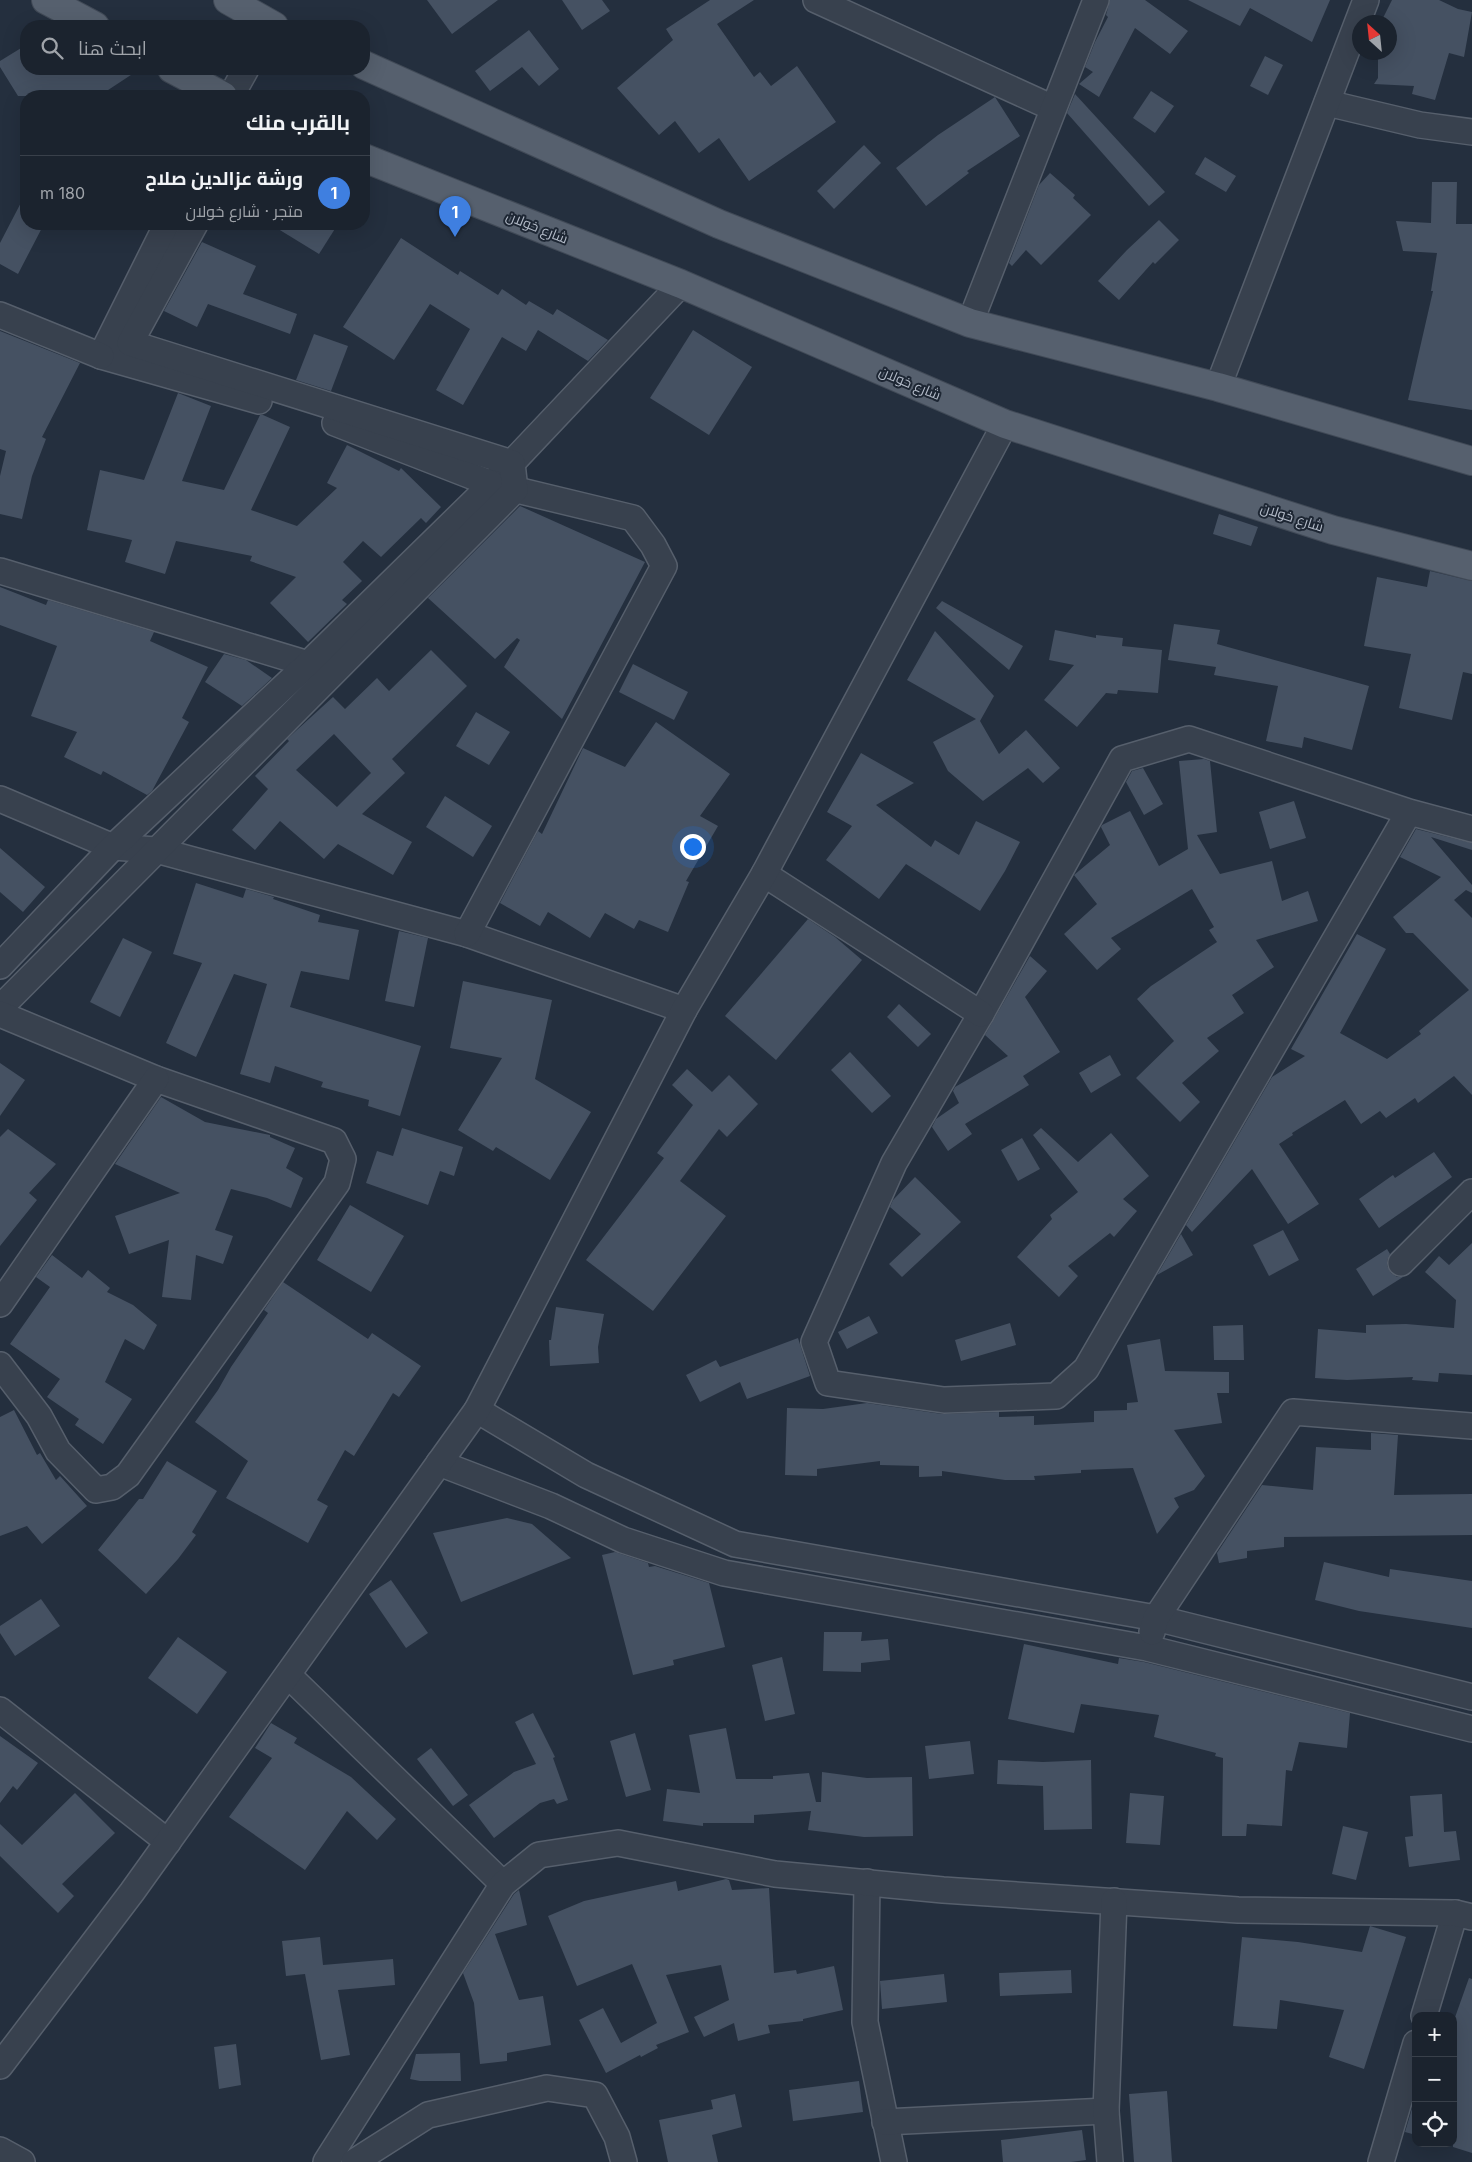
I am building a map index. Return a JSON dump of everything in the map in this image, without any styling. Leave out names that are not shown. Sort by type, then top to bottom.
[{"type":"main road","points":[[46,0],[83,20]]},
{"type":"main road","points":[[228,0],[261,20]]},
{"type":"main road","points":[[370,68],[719,224],[970,323],[1218,387],[1472,461]]},
{"type":"main road","points":[[183,75],[212,90]]},
{"type":"main road","name":"شارع خولان","points":[[370,160],[681,284],[1006,424],[1333,530],[1472,566]]},
{"type":"street","points":[[816,0],[1052,108]]},
{"type":"street","points":[[970,323],[1052,108],[1096,0]]},
{"type":"street","points":[[1218,387],[1366,0]]},
{"type":"street","points":[[234,90],[243,75]]},
{"type":"street","points":[[1326,103],[1420,125],[1472,132]]},
{"type":"street","points":[[101,356],[164,230]]},
{"type":"street","points":[[192,230],[130,343],[512,463]]},
{"type":"street","points":[[0,1008],[156,850],[504,487],[512,463],[681,284]]},
{"type":"street","points":[[0,315],[101,356],[327,420],[504,487],[633,518],[653,545],[664,566],[467,934]]},
{"type":"street","points":[[0,2066],[168,1842],[477,1410],[684,1010],[764,874],[1006,424]]},
{"type":"street","points":[[0,966],[113,847],[308,664],[504,487]]},
{"type":"street","points":[[0,571],[308,664]]},
{"type":"street","points":[[1409,812],[1086,1369],[1056,1396],[944,1400],[828,1383],[814,1342],[894,1163],[981,1014],[1122,759],[1188,739],[1409,812],[1472,829]]},
{"type":"street","points":[[0,799],[113,847],[156,850],[467,934],[684,1010]]},
{"type":"street","points":[[764,874],[981,1014]]},
{"type":"street","points":[[0,1014],[156,1079],[334,1141],[342,1159],[337,1183],[128,1475],[112,1488],[96,1490],[58,1451],[40,1416],[0,1365]]},
{"type":"street","points":[[0,1304],[156,1079]]},
{"type":"street","points":[[1401,1263],[1472,1192]]},
{"type":"street","points":[[477,1410],[586,1475],[735,1544],[1156,1618],[1472,1697]]},
{"type":"street","points":[[1147,1648],[1156,1618],[1293,1412],[1472,1426]]},
{"type":"street","points":[[439,1463],[551,1506],[624,1540],[724,1573],[1147,1648],[1472,1729]]},
{"type":"street","points":[[288,1675],[503,1884]]},
{"type":"street","points":[[0,1710],[168,1842]]},
{"type":"street","points":[[326,2162],[503,1884],[539,1855],[618,1843],[775,1874],[867,1882],[1238,1910],[1463,1915],[1426,2012]]},
{"type":"street","points":[[867,1882],[865,2022],[894,2162]]},
{"type":"street","points":[[1110,2162],[1106,2111],[1114,1901]]},
{"type":"street","points":[[1383,2161],[1412,2057]]},
{"type":"street","points":[[354,2162],[428,2115],[547,2088],[594,2095],[617,2137],[624,2162]]},
{"type":"street","points":[[886,2122],[1106,2111]]},
{"type":"street","points":[[0,2150],[22,2162]]},
{"type":"building","points":[[427,0],[498,0],[452,34]]},
{"type":"building","points":[[562,0],[602,0],[610,11],[582,30]]},
{"type":"building","points":[[710,0],[754,0],[717,24],[754,77],[760,72],[771,86],[797,66],[836,122],[749,181],[719,138],[699,153],[675,121],[659,135],[617,88],[673,40],[666,29]]},
{"type":"building","points":[[1110,0],[1145,0],[1188,31],[1170,54],[1135,28],[1099,97],[1079,84],[1093,72],[1085,67],[1108,17],[1106,15]]},
{"type":"building","points":[[1188,0],[1330,0],[1312,42],[1250,8],[1240,26]]},
{"type":"building","points":[[1392,0],[1439,0],[1458,9],[1472,12],[1464,57],[1449,53],[1435,100],[1412,94],[1414,86],[1374,84],[1378,78],[1378,60],[1397,60],[1397,15],[1384,15]]},
{"type":"building","points":[[529,30],[559,69],[539,86],[522,67],[490,91],[475,71]]},
{"type":"building","points":[[20,49],[20,75],[131,75],[108,90],[20,90],[20,96],[18,96],[0,67],[0,61]]},
{"type":"building","points":[[1265,56],[1283,65],[1268,95],[1250,86]]},
{"type":"building","points":[[1151,91],[1174,106],[1155,133],[1133,118]]},
{"type":"building","points":[[1075,94],[1165,192],[1149,206],[1067,113]]},
{"type":"building","points":[[995,97],[1020,136],[967,171],[969,173],[926,206],[896,168],[938,135]]},
{"type":"building","points":[[864,145],[881,163],[834,209],[817,191]]},
{"type":"building","points":[[1205,157],[1236,176],[1226,192],[1195,174]]},
{"type":"building","points":[[1050,173],[1075,195],[1073,198],[1091,215],[1041,265],[1026,250],[1012,266],[1009,263],[1039,185]]},
{"type":"building","points":[[1432,182],[1457,182],[1456,224],[1472,224],[1472,410],[1408,400],[1433,291],[1431,291],[1437,253],[1403,251],[1396,221],[1431,223]]},
{"type":"building","points":[[20,205],[20,230],[41,230],[18,274],[0,264],[0,243]]},
{"type":"building","points":[[1159,220],[1179,240],[1155,264],[1153,262],[1119,300],[1098,281]]},
{"type":"building","points":[[280,230],[334,230],[319,254]]},
{"type":"building","points":[[401,238],[458,275],[460,271],[498,295],[502,289],[526,305],[529,301],[553,315],[557,309],[608,340],[588,361],[538,330],[526,351],[502,337],[463,405],[436,390],[470,329],[430,304],[394,360],[343,327]]},
{"type":"building","points":[[202,242],[256,266],[243,294],[297,314],[290,334],[208,304],[197,327],[164,311]]},
{"type":"building","points":[[693,330],[752,367],[709,435],[650,398]]},
{"type":"building","points":[[0,331],[80,363],[42,437],[46,439],[32,476],[22,519],[0,514],[0,476],[6,451],[0,449]]},
{"type":"building","points":[[314,334],[348,346],[331,391],[296,380]]},
{"type":"building","points":[[178,393],[211,406],[182,481],[224,490],[260,415],[263,415],[290,427],[251,510],[297,526],[337,488],[327,483],[347,445],[399,471],[401,468],[441,507],[426,523],[421,518],[381,557],[363,541],[343,562],[362,581],[342,600],[347,604],[308,642],[270,603],[296,577],[250,561],[252,556],[176,541],[165,574],[125,562],[132,540],[87,530],[100,470],[144,480]]},
{"type":"building","points":[[520,506],[645,562],[562,719],[504,667],[520,640],[517,638],[495,659],[428,598]]},
{"type":"building","points":[[1219,514],[1258,527],[1251,546],[1213,534]]},
{"type":"building","points":[[1430,571],[1472,581],[1472,674],[1463,672],[1452,720],[1399,708],[1411,654],[1364,646],[1377,577],[1427,587]]},
{"type":"building","points":[[0,587],[46,605],[48,600],[154,632],[150,641],[208,667],[182,718],[189,722],[152,791],[147,795],[103,771],[101,775],[64,757],[77,732],[31,716],[57,646],[0,625]]},
{"type":"building","points":[[942,601],[1023,646],[1009,670],[936,608]]},
{"type":"building","points":[[1174,624],[1220,630],[1217,644],[1369,686],[1352,750],[1304,737],[1302,748],[1266,741],[1278,686],[1214,675],[1216,667],[1168,660]]},
{"type":"building","points":[[1055,630],[1096,638],[1096,635],[1123,638],[1122,646],[1162,650],[1158,693],[1118,690],[1117,694],[1106,693],[1077,727],[1044,700],[1074,665],[1049,660]]},
{"type":"building","points":[[935,631],[994,696],[980,721],[999,754],[1026,730],[1060,768],[1043,783],[1028,768],[983,801],[948,771],[933,742],[976,719],[907,680]]},
{"type":"building","points":[[431,650],[467,686],[392,759],[405,773],[362,814],[412,842],[393,875],[338,844],[324,859],[280,821],[255,850],[232,830],[268,789],[255,776],[289,741],[287,739],[333,697],[345,709],[377,678],[389,691]],"holes":[[[334,734],[371,773],[337,807],[296,770]]]},
{"type":"building","points":[[224,654],[246,660],[272,678],[242,706],[205,682]]},
{"type":"building","points":[[633,664],[688,692],[674,720],[619,692]]},
{"type":"building","points":[[476,712],[510,732],[489,765],[456,746]]},
{"type":"building","points":[[656,722],[730,774],[700,816],[718,826],[686,881],[689,882],[668,932],[639,920],[634,929],[605,913],[590,938],[548,912],[540,926],[500,903],[538,831],[542,834],[583,748],[625,767]]},
{"type":"building","points":[[861,753],[914,783],[876,805],[931,847],[935,840],[959,855],[976,821],[1020,842],[1005,871],[980,911],[906,864],[879,899],[826,860],[852,826],[827,812]]},
{"type":"building","points":[[1204,759],[1210,761],[1217,832],[1197,835],[1220,874],[1272,861],[1282,901],[1308,891],[1318,921],[1256,940],[1274,967],[1232,995],[1244,1013],[1207,1038],[1219,1051],[1182,1083],[1200,1102],[1180,1122],[1136,1078],[1174,1041],[1137,999],[1151,986],[1217,942],[1209,930],[1214,927],[1192,889],[1111,938],[1121,949],[1097,970],[1064,934],[1097,904],[1074,875],[1110,845],[1101,827],[1102,825],[1130,811],[1159,866],[1188,849],[1179,761]]},
{"type":"building","points":[[1143,768],[1163,804],[1144,815],[1126,782],[1132,771]]},
{"type":"building","points":[[445,796],[492,826],[473,857],[426,827]]},
{"type":"building","points":[[1294,801],[1306,838],[1270,849],[1259,812]]},
{"type":"building","points":[[1416,829],[1472,843],[1472,850],[1431,837],[1472,885],[1472,893],[1466,890],[1454,900],[1472,918],[1472,1095],[1454,1076],[1418,1103],[1415,1098],[1386,1118],[1380,1111],[1361,1124],[1345,1100],[1292,1133],[1293,1135],[1279,1144],[1319,1204],[1288,1224],[1252,1169],[1192,1232],[1186,1225],[1272,1077],[1305,1056],[1291,1049],[1357,934],[1386,949],[1340,1033],[1387,1059],[1421,1034],[1419,1031],[1469,990],[1413,933],[1406,933],[1393,917],[1441,877],[1400,857]]},
{"type":"building","points":[[0,848],[45,887],[23,912],[0,892]]},
{"type":"building","points":[[196,883],[243,898],[246,889],[274,897],[273,899],[320,915],[318,922],[359,930],[349,980],[301,971],[290,1007],[421,1046],[400,1116],[368,1106],[369,1100],[321,1087],[323,1082],[275,1066],[270,1083],[240,1074],[267,984],[234,974],[196,1057],[166,1043],[202,963],[173,954]]},
{"type":"building","points":[[808,919],[835,937],[862,960],[776,1060],[725,1016]]},
{"type":"building","points":[[399,931],[428,938],[414,1007],[385,1001]]},
{"type":"building","points":[[123,938],[152,952],[120,1017],[90,1002]]},
{"type":"building","points":[[1030,956],[1047,971],[1025,997],[1060,1052],[1023,1076],[1029,1085],[965,1124],[972,1134],[948,1151],[932,1127],[936,1119],[959,1103],[953,1091],[955,1087],[1008,1056],[985,1035]]},
{"type":"building","points":[[463,981],[552,1000],[535,1079],[591,1112],[550,1180],[496,1147],[493,1151],[458,1130],[502,1058],[450,1048]]},
{"type":"building","points":[[899,1004],[931,1034],[918,1047],[887,1017]]},
{"type":"building","points":[[850,1052],[891,1096],[872,1113],[831,1070]]},
{"type":"building","points":[[1110,1055],[1121,1075],[1091,1093],[1079,1073]]},
{"type":"building","points":[[0,1063],[25,1080],[0,1116]]},
{"type":"building","points":[[687,1069],[712,1092],[729,1075],[758,1104],[727,1137],[719,1129],[680,1181],[726,1216],[653,1311],[586,1260],[664,1158],[657,1153],[693,1105],[672,1085]]},
{"type":"building","points":[[161,1097],[205,1122],[270,1135],[270,1137],[295,1148],[286,1168],[303,1178],[291,1208],[267,1198],[231,1189],[215,1230],[233,1236],[223,1264],[196,1255],[191,1300],[162,1297],[169,1240],[129,1254],[115,1216],[180,1193],[115,1164]]},
{"type":"building","points":[[402,1128],[463,1147],[454,1176],[440,1171],[428,1205],[366,1183],[377,1151],[393,1156]]},
{"type":"building","points":[[1041,1128],[1078,1162],[1111,1133],[1149,1176],[1123,1199],[1137,1211],[1114,1237],[1110,1233],[1068,1266],[1078,1276],[1059,1297],[1017,1257],[1052,1219],[1050,1215],[1078,1192],[1033,1135]]},
{"type":"building","points":[[8,1129],[56,1164],[29,1193],[37,1200],[0,1246],[0,1137]]},
{"type":"building","points":[[1022,1138],[1040,1169],[1018,1181],[1001,1150]]},
{"type":"building","points":[[1434,1152],[1452,1177],[1379,1228],[1359,1199],[1393,1175],[1395,1178]]},
{"type":"building","points":[[915,1177],[961,1222],[902,1277],[889,1264],[921,1234],[890,1207],[893,1200]]},
{"type":"building","points":[[350,1205],[404,1236],[371,1292],[317,1260]]},
{"type":"building","points":[[1283,1230],[1299,1260],[1269,1276],[1253,1245]]},
{"type":"building","points":[[1181,1234],[1193,1255],[1157,1275]]},
{"type":"building","points":[[1472,1243],[1472,1375],[1439,1373],[1438,1382],[1412,1380],[1413,1377],[1347,1380],[1315,1378],[1318,1329],[1366,1333],[1366,1325],[1406,1324],[1454,1328],[1456,1300],[1425,1272],[1439,1256],[1449,1265]]},
{"type":"building","points":[[1387,1249],[1390,1254],[1387,1266],[1391,1273],[1397,1277],[1403,1277],[1373,1296],[1356,1269]]},
{"type":"building","points":[[52,1255],[82,1278],[88,1270],[110,1288],[107,1292],[133,1305],[157,1325],[144,1350],[125,1339],[105,1382],[132,1399],[103,1444],[75,1425],[79,1419],[47,1397],[60,1379],[10,1344],[50,1287],[36,1277]]},
{"type":"building","points":[[283,1282],[368,1339],[372,1333],[421,1366],[399,1397],[393,1393],[354,1456],[345,1450],[317,1500],[328,1506],[308,1543],[226,1498],[248,1461],[195,1422],[268,1313],[264,1310]]},
{"type":"building","points":[[556,1307],[604,1314],[598,1347],[599,1363],[550,1366],[549,1340],[551,1340]]},
{"type":"building","points":[[869,1316],[878,1333],[847,1349],[838,1332]]},
{"type":"building","points":[[1010,1323],[1016,1345],[961,1361],[955,1340]]},
{"type":"building","points":[[1243,1325],[1244,1360],[1214,1360],[1213,1326]]},
{"type":"building","points":[[798,1338],[810,1376],[747,1399],[740,1382],[700,1402],[686,1375],[716,1360],[720,1367]]},
{"type":"building","points":[[1160,1339],[1165,1371],[1229,1372],[1229,1393],[1217,1393],[1222,1423],[1174,1430],[1205,1476],[1194,1490],[1174,1498],[1179,1507],[1157,1534],[1133,1468],[1081,1470],[1081,1473],[1034,1476],[1035,1480],[1005,1480],[942,1471],[942,1476],[919,1477],[919,1466],[880,1465],[880,1461],[817,1469],[817,1476],[785,1475],[787,1408],[823,1409],[867,1403],[942,1414],[999,1412],[999,1417],[1034,1416],[1034,1425],[1094,1422],[1094,1411],[1127,1410],[1127,1403],[1138,1402],[1127,1345]]},
{"type":"building","points":[[14,1410],[37,1455],[40,1453],[56,1480],[60,1476],[87,1506],[42,1544],[27,1526],[0,1536],[0,1417]]},
{"type":"building","points":[[1371,1433],[1398,1435],[1394,1495],[1472,1494],[1472,1535],[1284,1537],[1284,1547],[1247,1551],[1247,1558],[1219,1563],[1217,1553],[1262,1485],[1313,1490],[1316,1447],[1371,1450]]},
{"type":"building","points":[[167,1461],[217,1491],[192,1532],[196,1535],[178,1559],[146,1594],[98,1550],[139,1499],[143,1499]]},
{"type":"building","points":[[507,1518],[532,1524],[571,1558],[461,1602],[433,1533]]},
{"type":"building","points":[[615,1552],[648,1563],[649,1567],[655,1566],[709,1583],[725,1647],[673,1660],[674,1665],[633,1675],[602,1555]]},
{"type":"building","points":[[1324,1562],[1389,1577],[1390,1569],[1472,1581],[1472,1628],[1359,1611],[1315,1600]]},
{"type":"building","points":[[391,1580],[428,1633],[406,1648],[369,1594]]},
{"type":"building","points":[[41,1599],[60,1626],[15,1656],[0,1633],[0,1626]]},
{"type":"building","points":[[824,1632],[862,1632],[861,1641],[888,1639],[890,1660],[861,1663],[861,1672],[823,1671]]},
{"type":"building","points":[[178,1637],[227,1672],[197,1714],[148,1678]]},
{"type":"building","points":[[1024,1644],[1118,1664],[1119,1658],[1144,1662],[1350,1713],[1347,1748],[1299,1742],[1292,1771],[1286,1770],[1282,1826],[1247,1824],[1246,1836],[1222,1836],[1223,1758],[1215,1756],[1216,1753],[1154,1737],[1159,1715],[1081,1704],[1074,1733],[1008,1719]]},
{"type":"building","points":[[782,1657],[795,1714],[765,1721],[752,1665]]},
{"type":"building","points":[[533,1713],[555,1757],[553,1758],[568,1800],[557,1804],[554,1799],[540,1803],[494,1838],[469,1805],[514,1772],[536,1764],[515,1722]]},
{"type":"building","points":[[271,1723],[297,1738],[294,1743],[351,1777],[396,1819],[377,1840],[347,1811],[305,1870],[229,1817],[272,1758],[255,1748]]},
{"type":"building","points":[[726,1728],[736,1779],[773,1779],[773,1776],[809,1773],[816,1802],[821,1802],[822,1772],[867,1778],[912,1777],[913,1836],[864,1837],[808,1830],[811,1811],[754,1815],[754,1823],[703,1823],[703,1826],[663,1821],[667,1789],[700,1793],[689,1735]]},
{"type":"building","points":[[635,1733],[651,1790],[626,1797],[610,1741]]},
{"type":"building","points":[[0,1736],[38,1763],[17,1790],[13,1786],[0,1803]]},
{"type":"building","points":[[970,1741],[974,1774],[929,1779],[925,1746]]},
{"type":"building","points":[[431,1748],[468,1795],[453,1806],[417,1759]]},
{"type":"building","points":[[998,1760],[1043,1762],[1091,1760],[1092,1829],[1044,1830],[1043,1786],[997,1784]]},
{"type":"building","points":[[75,1793],[115,1833],[62,1884],[74,1896],[58,1913],[0,1856],[0,1824],[22,1845]]},
{"type":"building","points":[[1130,1793],[1164,1796],[1160,1845],[1126,1843]]},
{"type":"building","points":[[1442,1794],[1444,1832],[1456,1831],[1460,1860],[1409,1867],[1405,1837],[1413,1836],[1410,1796]]},
{"type":"building","points":[[1343,1826],[1368,1832],[1356,1880],[1332,1874]]},
{"type":"building","points":[[726,1879],[729,1880],[732,1890],[769,1888],[774,1973],[796,1970],[797,1974],[834,1966],[843,2010],[803,2019],[803,2021],[768,2025],[770,2033],[738,2041],[734,2023],[704,2037],[694,2017],[729,2000],[721,1965],[666,1975],[689,2032],[656,2045],[658,2048],[606,2073],[579,2020],[603,2008],[621,2043],[657,2023],[632,1964],[577,1986],[548,1916],[584,1901],[676,1881],[678,1891]]},
{"type":"building","points":[[519,1890],[527,1925],[495,1934],[519,2000],[543,1996],[551,2045],[507,2053],[507,2061],[480,2064],[474,2003],[463,1973],[514,1894]]},
{"type":"building","points":[[1370,1926],[1406,1937],[1364,2069],[1329,2057],[1344,2010],[1280,2000],[1277,2029],[1233,2026],[1242,1937],[1298,1942],[1362,1952]]},
{"type":"building","points":[[320,1937],[323,1965],[393,1959],[395,1985],[338,1990],[350,2055],[321,2060],[305,1974],[286,1976],[282,1941]]},
{"type":"building","points":[[1071,1970],[1072,1993],[1000,1996],[999,1973]]},
{"type":"building","points":[[944,1974],[947,2002],[882,2009],[880,1981]]},
{"type":"building","points":[[1469,1978],[1472,1979],[1472,2153],[1453,2147],[1457,2147],[1457,2012]]},
{"type":"building","points":[[236,2044],[241,2085],[219,2089],[214,2047]]},
{"type":"building","points":[[460,2053],[461,2081],[420,2081],[410,2079],[416,2054]]},
{"type":"building","points":[[859,2081],[863,2112],[793,2121],[789,2090]]},
{"type":"building","points":[[1167,2091],[1172,2162],[1134,2162],[1129,2094]]},
{"type":"building","points":[[735,2094],[742,2127],[712,2135],[718,2162],[668,2162],[659,2120],[713,2109],[711,2100]]},
{"type":"building","points":[[1412,2108],[1412,2134],[1405,2132]]},
{"type":"building","points":[[1082,2130],[1086,2160],[1071,2162],[1003,2162],[1001,2140]]},
{"type":"place","name":"ورشة عزالدين صلاح","points":[[455,237]]}]
